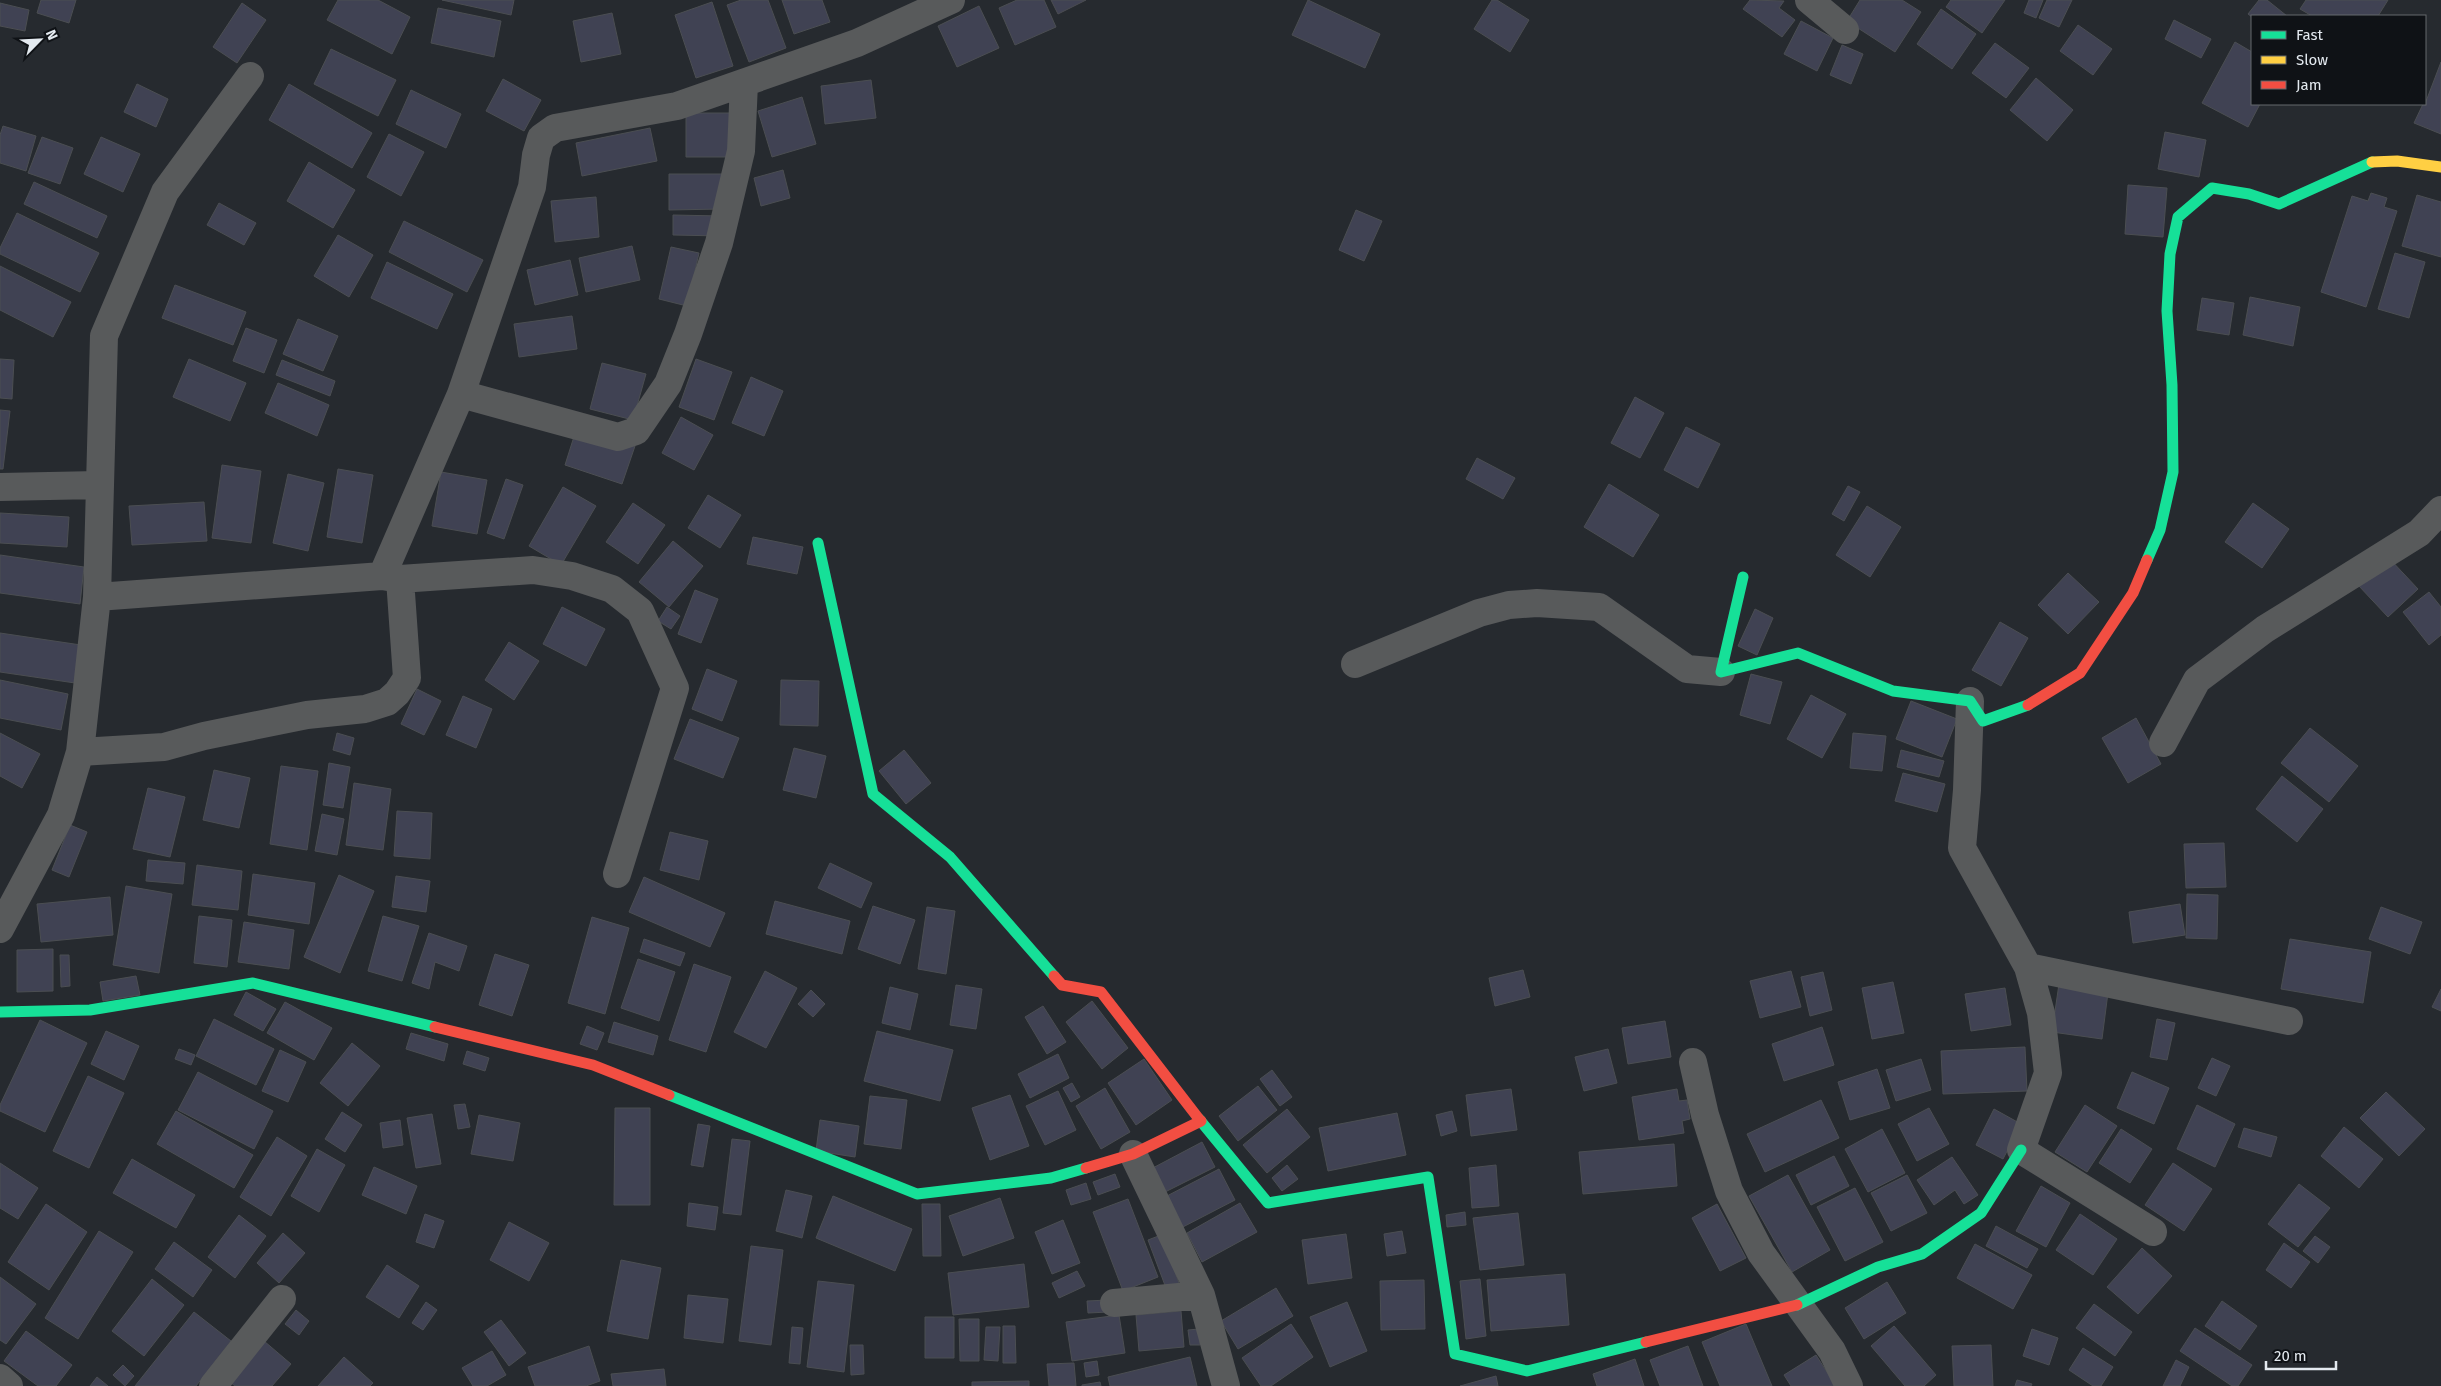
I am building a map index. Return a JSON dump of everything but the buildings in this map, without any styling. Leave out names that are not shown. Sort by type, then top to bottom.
[{"type":"street","points":[[80,752],[164,747],[204,736],[307,715],[365,709],[387,702],[398,693],[407,678],[391,577],[461,394],[532,188],[536,155],[541,138],[555,128],[677,106],[856,43],[952,0]]},
{"type":"street","points":[[1809,0],[1845,30]]},
{"type":"street","points":[[0,929],[61,816],[80,752],[97,597],[98,485],[104,336],[165,192],[250,76]]},
{"type":"street","points":[[461,394],[618,437],[636,431],[668,384],[720,243],[741,151],[744,83]]},
{"type":"street","points":[[1355,664],[1479,613],[1509,605],[1537,603],[1599,607],[1687,669],[1721,672],[1798,654],[1893,691],[1970,701],[1983,721],[2030,704],[2080,672],[2133,593],[2160,530],[2173,472],[2172,385],[2167,311],[2170,254],[2178,217],[2212,188],[2249,194],[2279,204],[2372,162],[2396,161],[2441,167]]},
{"type":"street","points":[[0,486],[98,485]]},
{"type":"street","points":[[2162,742],[2197,680],[2265,629],[2419,533],[2441,510]]},
{"type":"street","points":[[818,543],[873,794],[950,857],[1062,985],[1101,992],[1201,1121],[1268,1203],[1428,1177],[1455,1354],[1528,1379],[1800,1304],[1878,1267],[1922,1254],[1981,1213],[2021,1150],[2048,1073],[2041,1013],[2028,967],[1962,848],[1967,790],[1970,701]]},
{"type":"street","points":[[97,597],[391,577],[533,570],[572,576],[612,589],[640,611],[675,688],[617,874]]},
{"type":"street","points":[[1721,672],[1743,577]]},
{"type":"street","points":[[2028,967],[2289,1021]]},
{"type":"street","points":[[0,1012],[90,1010],[252,983],[593,1065],[917,1194],[1051,1178],[1133,1154],[1201,1121]]},
{"type":"street","points":[[1693,1062],[1706,1115],[1729,1191],[1761,1253],[1800,1304],[1832,1351],[1849,1386]]},
{"type":"street","points":[[2021,1150],[2153,1232]]},
{"type":"street","points":[[1133,1154],[1201,1295],[1226,1386]]},
{"type":"street","points":[[1114,1303],[1201,1295]]},
{"type":"street","points":[[213,1386],[282,1299]]},
{"type":"street","points":[[0,1378],[9,1386]]},
{"type":"traffic: fast","points":[[2147,560],[2160,530],[2173,472],[2172,385],[2167,311],[2170,254],[2178,217],[2212,188],[2249,194],[2279,204],[2372,162]]},
{"type":"traffic: fast","points":[[818,543],[873,794],[950,857],[1054,976]]},
{"type":"traffic: fast","points":[[1743,577],[1721,672],[1798,653],[1893,691],[1970,701],[1983,721],[2028,705]]},
{"type":"traffic: fast","points":[[0,1012],[90,1010],[253,983],[435,1027]]},
{"type":"traffic: fast","points":[[669,1095],[917,1194],[1051,1178],[1086,1168]]},
{"type":"traffic: fast","points":[[1199,1119],[1268,1203],[1428,1177],[1455,1354],[1527,1371],[1646,1342]]},
{"type":"traffic: fast","points":[[1797,1305],[1878,1267],[1922,1254],[1981,1213],[2021,1150]]},
{"type":"traffic: slow","points":[[2372,162],[2397,161],[2441,167]]},
{"type":"traffic: jam","points":[[2028,705],[2080,673],[2133,593],[2147,560]]},
{"type":"traffic: jam","points":[[1054,976],[1062,985],[1101,992],[1199,1119]]},
{"type":"traffic: jam","points":[[435,1027],[593,1065],[669,1095]]},
{"type":"traffic: jam","points":[[1086,1168],[1133,1154],[1201,1121]]},
{"type":"traffic: jam","points":[[1646,1342],[1797,1305]]}]
